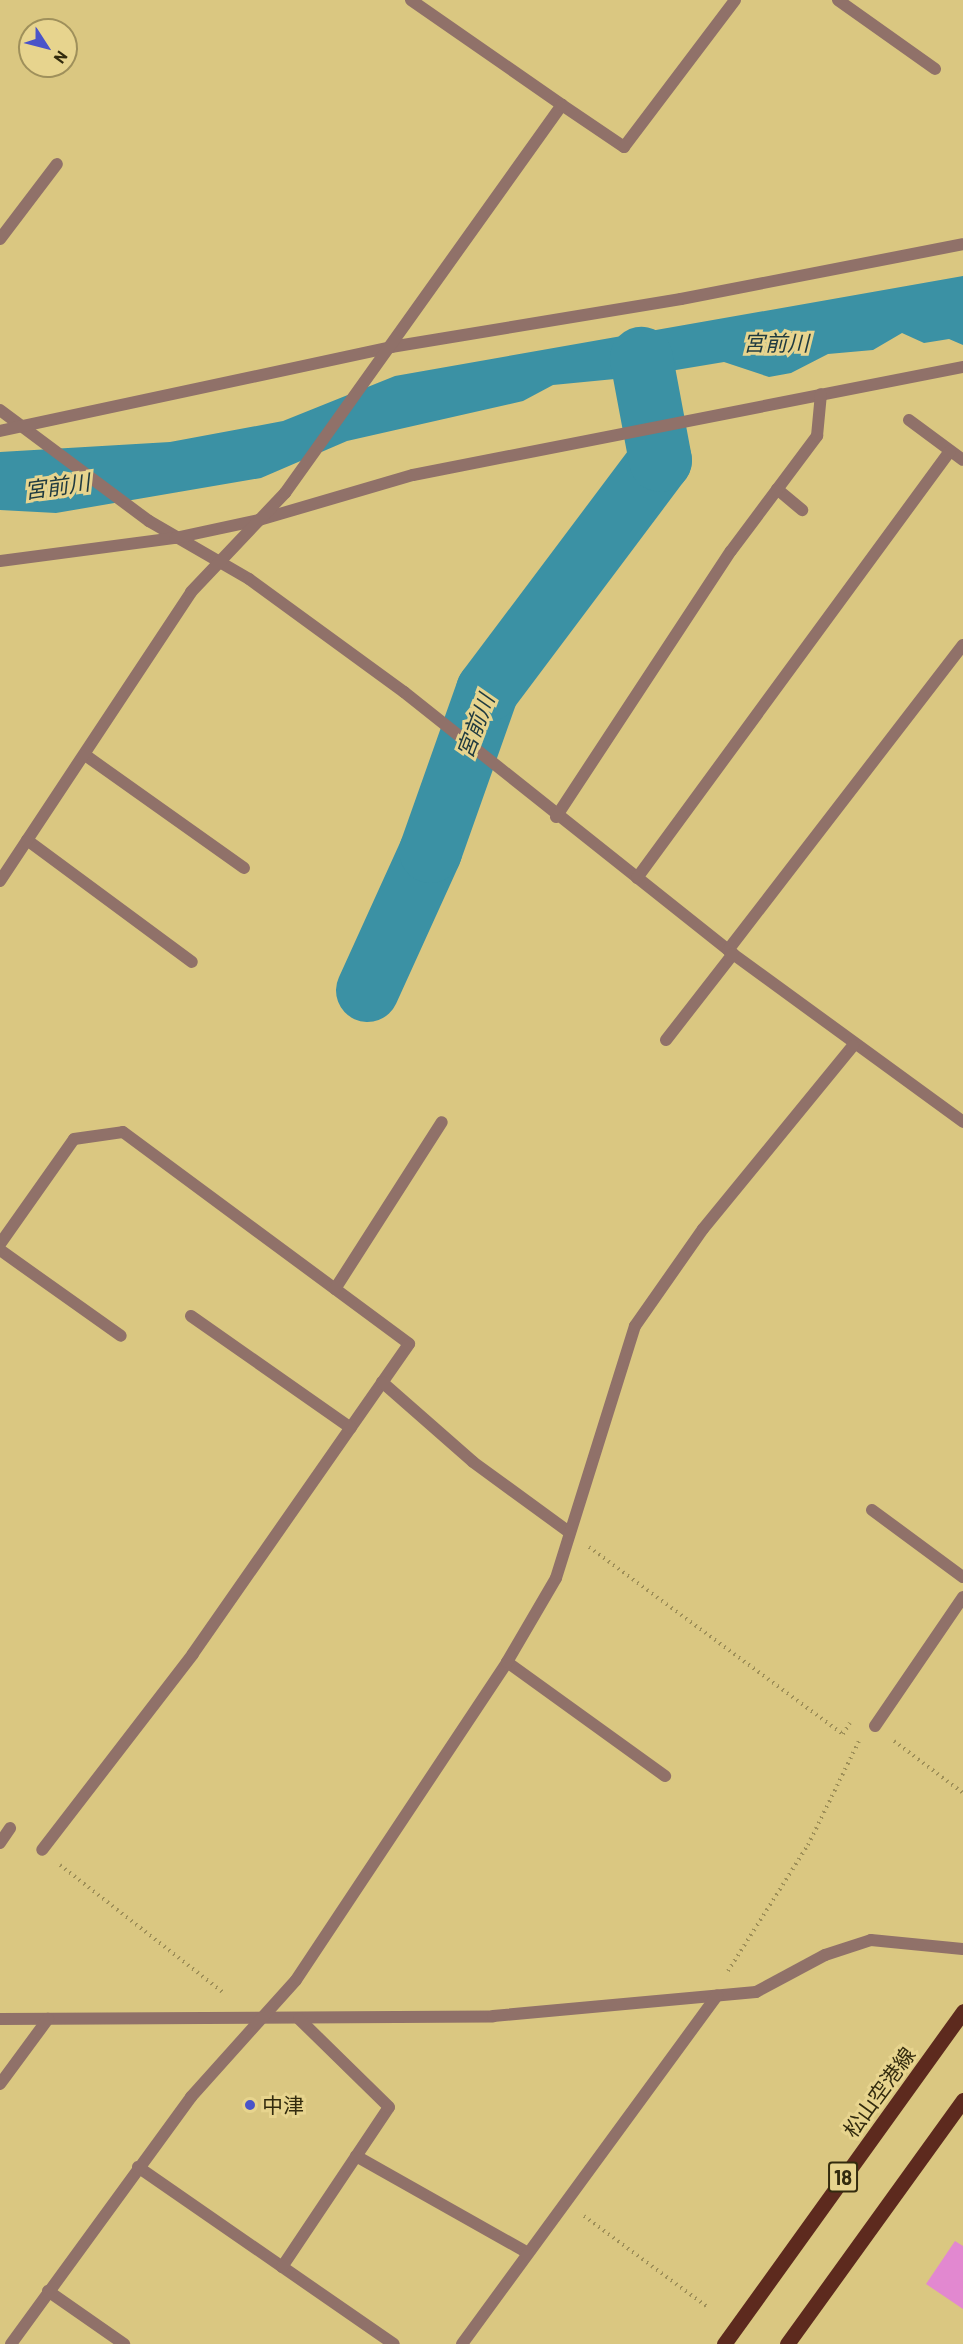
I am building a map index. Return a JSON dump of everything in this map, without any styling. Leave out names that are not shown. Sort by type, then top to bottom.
[{"type":"main road","name":"松山空港線","points":[[724,2344],[963,2011]]},
{"type":"main road","name":"18","points":[[787,2344],[963,2100]]},
{"type":"street","points":[[411,0],[624,147],[735,0]]},
{"type":"street","points":[[838,0],[935,69]]},
{"type":"street","points":[[0,881],[191,592],[285,493],[562,105]]},
{"type":"street","points":[[0,239],[57,164]]},
{"type":"street","points":[[0,431],[391,347],[681,299],[963,244]]},
{"type":"street","points":[[0,561],[175,538],[259,520],[413,475],[638,427],[963,368]]},
{"type":"street","points":[[556,817],[777,489],[817,436],[821,394]]},
{"type":"street","points":[[0,410],[149,521],[219,563],[346,650],[482,760],[730,952],[853,1046],[963,1122]]},
{"type":"street","points":[[909,420],[963,460]]},
{"type":"street","points":[[637,878],[950,451]]},
{"type":"street","points":[[777,489],[802,510]]},
{"type":"street","points":[[666,1040],[963,645]]},
{"type":"street","points":[[85,755],[244,868]]},
{"type":"street","points":[[27,840],[192,962]]},
{"type":"street","points":[[11,2344],[138,2167],[258,2020],[302,1971],[507,1662],[556,1578],[635,1326],[651,1298],[853,1046]]},
{"type":"street","points":[[335,1289],[442,1122]]},
{"type":"street","points":[[0,1244],[74,1139],[123,1132],[409,1344],[193,1654],[42,1850]]},
{"type":"street","points":[[0,1250],[121,1336]]},
{"type":"street","points":[[191,1316],[351,1428]]},
{"type":"street","points":[[382,1382],[473,1462],[569,1532]]},
{"type":"street","points":[[872,1510],[963,1577]]},
{"type":"street","points":[[875,1726],[963,1598]]},
{"type":"street","points":[[507,1662],[665,1776]]},
{"type":"street","points":[[0,1843],[10,1828]]},
{"type":"street","points":[[0,2019],[258,2020],[493,2016],[756,1992],[825,1956],[871,1940],[963,1949]]},
{"type":"street","points":[[462,2344],[717,1995]]},
{"type":"street","points":[[0,2084],[48,2019]]},
{"type":"street","points":[[282,2267],[389,2107],[298,2019]]},
{"type":"street","points":[[356,2156],[528,2253]]},
{"type":"street","points":[[138,2167],[394,2344]]},
{"type":"street","points":[[48,2291],[124,2344]]},
{"type":"path","points":[[569,1532],[843,1734],[855,1716]]},
{"type":"path","points":[[717,1995],[739,1949],[808,1845],[835,1782],[875,1726],[963,1793]]},
{"type":"path","points":[[42,1850],[258,2020]]},
{"type":"path","points":[[566,2202],[706,2307]]},
{"type":"water","name":"宮前川","points":[[963,276],[963,345],[949,339],[924,343],[902,333],[873,350],[828,354],[791,373],[769,377],[724,362],[658,373],[667,402],[637,403],[625,378],[553,385],[523,401],[347,441],[261,478],[56,513],[0,510],[0,452],[170,442],[283,421],[395,376]]},
{"type":"building","points":[[955,2241],[963,2246],[963,2309],[926,2284]]},
{"type":"waterway","name":"宮前川","points":[[367,990],[430,851],[487,690],[660,460],[641,358]]},
{"type":"place","name":"中津","points":[[250,2105]]}]
